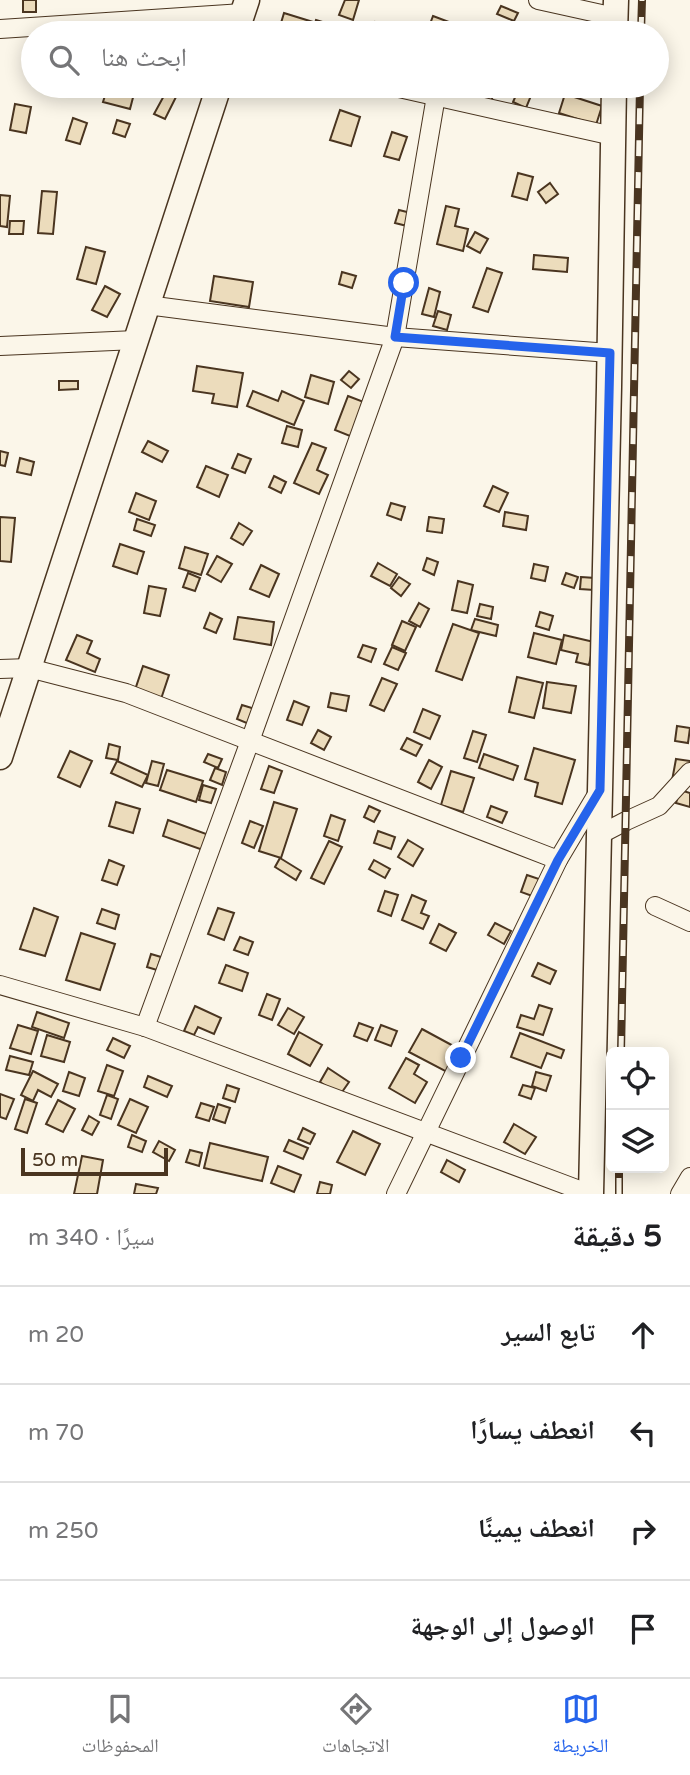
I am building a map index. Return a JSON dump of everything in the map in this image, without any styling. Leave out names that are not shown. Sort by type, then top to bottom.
[{"type":"street","points":[[538,0],[615,17]]},
{"type":"street","points":[[138,21],[242,15]]},
{"type":"street","points":[[0,29],[21,28]]},
{"type":"street","points":[[0,757],[215,98]]},
{"type":"street","points":[[145,1027],[395,337],[436,98]]},
{"type":"street","points":[[445,98],[613,136]]},
{"type":"street","points":[[0,985],[145,1027],[590,1194],[614,98]]},
{"type":"street","points":[[147,305],[395,337],[610,353]]},
{"type":"street","points":[[0,346],[136,340]]},
{"type":"street","points":[[0,669],[29,668],[126,693],[558,860]]},
{"type":"street","points":[[599,835],[659,806],[690,772]]},
{"type":"street","points":[[396,1194],[558,860],[600,790]]},
{"type":"street","points":[[655,906],[690,922]]},
{"type":"street","points":[[680,1194],[690,1177]]},
{"type":"building","points":[[23,0],[36,0],[36,12],[23,12]]},
{"type":"building","points":[[345,0],[359,0],[353,20],[339,15]]},
{"type":"building","points":[[501,6],[518,13],[514,21],[497,14]]},
{"type":"building","points":[[284,13],[310,21],[282,21]]},
{"type":"building","points":[[433,16],[446,21],[431,21]]},
{"type":"building","points":[[104,98],[133,98],[130,109],[103,102]]},
{"type":"building","points":[[163,98],[176,98],[165,119],[154,114]]},
{"type":"building","points":[[469,98],[492,98],[490,105]]},
{"type":"building","points":[[515,98],[530,98],[526,108],[513,102]]},
{"type":"building","points":[[564,98],[577,98],[602,106],[596,125],[559,113]]},
{"type":"building","points":[[15,104],[31,107],[26,133],[10,130]]},
{"type":"building","points":[[340,110],[360,117],[351,146],[330,140]]},
{"type":"building","points":[[73,118],[87,123],[80,144],[66,140]]},
{"type":"building","points":[[117,120],[130,124],[125,137],[113,133]]},
{"type":"building","points":[[392,132],[407,137],[399,160],[384,156]]},
{"type":"building","points":[[518,173],[533,177],[527,200],[512,196]]},
{"type":"building","points":[[550,183],[558,194],[546,203],[538,192]]},
{"type":"building","points":[[42,191],[57,192],[53,234],[38,233]]},
{"type":"building","points":[[0,195],[10,196],[7,227],[0,226]]},
{"type":"building","points":[[446,206],[459,209],[455,226],[468,229],[463,251],[437,244]]},
{"type":"building","points":[[399,210],[411,213],[407,226],[395,223]]},
{"type":"building","points":[[10,221],[24,221],[23,234],[9,234]]},
{"type":"building","points":[[475,232],[488,239],[480,253],[467,246]]},
{"type":"building","points":[[86,247],[105,252],[96,284],[77,279]]},
{"type":"building","points":[[534,255],[568,258],[567,272],[533,269]]},
{"type":"building","points":[[487,268],[502,273],[488,312],[473,307]]},
{"type":"building","points":[[342,272],[356,276],[352,288],[339,284]]},
{"type":"building","points":[[214,276],[253,282],[249,307],[210,301]]},
{"type":"building","points":[[105,286],[120,294],[107,317],[92,310]]},
{"type":"building","points":[[429,288],[440,292],[434,317],[422,314]]},
{"type":"building","points":[[438,311],[451,315],[447,330],[433,326]]},
{"type":"building","points":[[197,366],[243,373],[237,407],[212,403],[214,394],[193,391]]},
{"type":"building","points":[[349,371],[359,379],[351,388],[341,380]]},
{"type":"building","points":[[311,375],[334,382],[328,404],[305,397]]},
{"type":"building","points":[[59,381],[78,381],[78,389],[59,390]]},
{"type":"building","points":[[253,391],[278,401],[282,391],[304,401],[294,425],[247,406]]},
{"type":"building","points":[[348,396],[369,404],[355,438],[335,430]]},
{"type":"building","points":[[287,426],[302,430],[298,447],[282,443]]},
{"type":"building","points":[[148,441],[168,451],[162,462],[142,452]]},
{"type":"building","points":[[312,443],[326,448],[317,470],[328,475],[319,494],[294,483]]},
{"type":"building","points":[[0,451],[8,453],[5,466],[0,465]]},
{"type":"building","points":[[238,454],[251,459],[245,473],[232,468]]},
{"type":"building","points":[[20,458],[34,462],[31,475],[17,472]]},
{"type":"building","points":[[206,466],[228,475],[219,497],[197,487]]},
{"type":"building","points":[[274,476],[286,482],[281,493],[269,487]]},
{"type":"building","points":[[493,486],[508,493],[499,512],[484,506]]},
{"type":"building","points":[[136,493],[156,501],[149,520],[129,512]]},
{"type":"building","points":[[391,503],[405,507],[401,520],[387,515]]},
{"type":"building","points":[[505,512],[528,516],[526,530],[503,526]]},
{"type":"building","points":[[0,517],[15,518],[11,562],[0,561]]},
{"type":"building","points":[[429,517],[444,519],[442,533],[427,531]]},
{"type":"building","points":[[137,519],[155,525],[151,536],[134,530]]},
{"type":"building","points":[[239,523],[252,531],[243,545],[231,538]]},
{"type":"building","points":[[120,544],[144,552],[137,574],[113,566]]},
{"type":"building","points":[[185,547],[208,554],[201,575],[179,568]]},
{"type":"building","points":[[217,556],[232,564],[221,582],[207,574]]},
{"type":"building","points":[[427,558],[438,562],[434,575],[423,570]]},
{"type":"building","points":[[378,563],[397,574],[390,586],[371,576]]},
{"type":"building","points":[[534,564],[548,567],[545,581],[531,578]]},
{"type":"building","points":[[261,565],[279,574],[269,597],[250,589]]},
{"type":"building","points":[[188,573],[200,578],[195,591],[183,587]]},
{"type":"building","points":[[566,573],[578,577],[574,588],[562,584]]},
{"type":"building","points":[[399,577],[410,584],[401,596],[391,588]]},
{"type":"building","points":[[581,577],[595,578],[594,590],[580,589]]},
{"type":"building","points":[[458,581],[473,585],[467,613],[452,610]]},
{"type":"building","points":[[149,586],[166,589],[160,616],[144,613]]},
{"type":"building","points":[[419,603],[429,609],[420,627],[409,621]]},
{"type":"building","points":[[480,604],[493,607],[491,619],[477,616]]},
{"type":"building","points":[[540,612],[553,616],[549,630],[536,626]]},
{"type":"building","points":[[210,613],[222,619],[216,633],[204,628]]},
{"type":"building","points":[[238,617],[274,622],[271,645],[234,639]]},
{"type":"building","points":[[475,619],[498,625],[496,636],[471,630]]},
{"type":"building","points":[[402,621],[416,627],[405,651],[392,645]]},
{"type":"building","points":[[453,624],[479,633],[462,680],[436,671]]},
{"type":"building","points":[[534,633],[562,640],[556,664],[528,657]]},
{"type":"building","points":[[77,635],[92,641],[87,653],[100,659],[95,672],[66,660]]},
{"type":"building","points":[[564,635],[594,642],[589,665],[576,662],[578,654],[561,650]]},
{"type":"building","points":[[363,645],[376,649],[371,662],[358,657]]},
{"type":"building","points":[[392,647],[406,653],[398,670],[384,664]]},
{"type":"building","points":[[143,666],[169,675],[161,699],[135,690]]},
{"type":"building","points":[[517,677],[543,683],[534,718],[509,712]]},
{"type":"building","points":[[382,678],[397,684],[384,711],[370,705]]},
{"type":"building","points":[[547,682],[576,686],[571,713],[543,708]]},
{"type":"building","points":[[331,693],[349,696],[346,711],[328,707]]},
{"type":"building","points":[[294,701],[309,707],[302,725],[287,720]]},
{"type":"building","points":[[242,705],[255,709],[249,724],[237,719]]},
{"type":"building","points":[[423,709],[440,716],[430,739],[414,732]]},
{"type":"building","points":[[677,726],[690,728],[688,743],[675,741]]},
{"type":"building","points":[[318,730],[331,737],[324,750],[311,743]]},
{"type":"building","points":[[473,731],[486,735],[477,762],[464,758]]},
{"type":"building","points":[[407,738],[422,745],[416,756],[401,749]]},
{"type":"building","points":[[109,744],[120,747],[118,760],[106,758]]},
{"type":"building","points":[[534,748],[575,760],[562,804],[535,796],[538,783],[525,779]]},
{"type":"building","points":[[70,751],[92,761],[80,787],[58,777]]},
{"type":"building","points":[[208,754],[222,759],[218,768],[204,762]]},
{"type":"building","points":[[484,754],[518,766],[513,780],[479,768]]},
{"type":"building","points":[[676,759],[690,761],[690,767],[671,786]]},
{"type":"building","points":[[429,760],[442,767],[431,789],[418,782]]},
{"type":"building","points":[[117,761],[148,775],[142,787],[111,773]]},
{"type":"building","points":[[152,761],[164,764],[158,786],[146,783]]},
{"type":"building","points":[[269,766],[282,771],[274,793],[261,789]]},
{"type":"building","points":[[215,768],[226,772],[222,785],[210,780]]},
{"type":"building","points":[[167,770],[203,781],[196,802],[160,790]]},
{"type":"building","points":[[451,771],[474,778],[463,812],[441,805]]},
{"type":"building","points":[[203,785],[216,789],[211,803],[199,800]]},
{"type":"building","points":[[680,790],[690,793],[690,807],[676,803]]},
{"type":"building","points":[[116,802],[140,809],[133,833],[109,826]]},
{"type":"building","points":[[274,802],[297,809],[281,858],[259,851]]},
{"type":"building","points":[[369,806],[380,811],[374,822],[364,817]]},
{"type":"building","points":[[491,806],[507,812],[502,823],[487,817]]},
{"type":"building","points":[[331,815],[345,820],[338,841],[324,836]]},
{"type":"building","points":[[168,820],[209,835],[203,850],[163,836]]},
{"type":"building","points":[[250,821],[263,826],[254,848],[242,843]]},
{"type":"building","points":[[378,831],[395,837],[391,849],[374,843]]},
{"type":"building","points":[[408,840],[423,849],[413,866],[398,857]]},
{"type":"building","points":[[329,841],[342,847],[324,884],[311,878]]},
{"type":"building","points":[[280,858],[301,871],[296,880],[275,867]]},
{"type":"building","points":[[109,860],[124,866],[117,885],[102,880]]},
{"type":"building","points":[[374,860],[390,869],[385,878],[369,869]]},
{"type":"building","points":[[527,875],[542,880],[535,897],[521,892]]},
{"type":"building","points":[[385,891],[398,895],[391,916],[378,911]]},
{"type":"building","points":[[412,895],[426,901],[421,913],[429,916],[423,929],[402,920]]},
{"type":"building","points":[[34,908],[58,917],[45,956],[20,949]]},
{"type":"building","points":[[218,908],[234,913],[224,940],[208,934]]},
{"type":"building","points":[[102,909],[119,915],[115,929],[97,923]]},
{"type":"building","points":[[495,923],[511,931],[504,944],[488,935]]},
{"type":"building","points":[[439,924],[456,933],[446,951],[430,943]]},
{"type":"building","points":[[81,933],[115,944],[100,990],[66,980]]},
{"type":"building","points":[[240,937],[253,942],[248,955],[234,950]]},
{"type":"building","points":[[151,954],[161,957],[157,970],[147,967]]},
{"type":"building","points":[[538,963],[556,971],[550,984],[532,976]]},
{"type":"building","points":[[226,965],[248,973],[242,991],[219,983]]},
{"type":"building","points":[[267,994],[280,999],[272,1020],[259,1015]]},
{"type":"building","points":[[539,1005],[552,1009],[543,1035],[517,1027],[521,1015],[534,1019]]},
{"type":"building","points":[[195,1006],[221,1018],[214,1034],[198,1027],[194,1035],[184,1031]]},
{"type":"building","points":[[288,1008],[304,1017],[294,1034],[278,1025]]},
{"type":"building","points":[[37,1012],[69,1023],[64,1038],[32,1027]]},
{"type":"building","points":[[359,1023],[373,1028],[367,1041],[354,1036]]},
{"type":"building","points":[[18,1025],[38,1031],[31,1054],[10,1048]]},
{"type":"building","points":[[381,1025],[397,1031],[391,1046],[375,1040]]},
{"type":"building","points":[[422,1029],[459,1049],[447,1072],[409,1052]]},
{"type":"building","points":[[299,1032],[322,1045],[310,1066],[288,1054]]},
{"type":"building","points":[[520,1033],[564,1050],[561,1058],[547,1053],[541,1068],[511,1057]]},
{"type":"building","points":[[47,1035],[70,1042],[64,1062],[41,1056]]},
{"type":"building","points":[[113,1038],[130,1046],[124,1058],[107,1050]]},
{"type":"building","points":[[10,1056],[33,1062],[29,1075],[6,1070]]},
{"type":"building","points":[[406,1058],[419,1065],[414,1074],[427,1082],[415,1103],[389,1088]]},
{"type":"building","points":[[107,1065],[123,1071],[114,1096],[98,1091]]},
{"type":"building","points":[[328,1068],[349,1082],[340,1095],[320,1082]]},
{"type":"building","points":[[33,1071],[58,1084],[51,1097],[38,1090],[33,1101],[21,1095]]},
{"type":"building","points":[[69,1072],[85,1078],[79,1096],[63,1091]]},
{"type":"building","points":[[536,1072],[551,1076],[546,1091],[532,1086]]},
{"type":"building","points":[[148,1076],[172,1086],[167,1097],[144,1087]]},
{"type":"building","points":[[227,1085],[239,1089],[235,1102],[223,1098]]},
{"type":"building","points":[[523,1085],[535,1088],[531,1099],[519,1095]]},
{"type":"building","points":[[0,1094],[14,1099],[6,1119],[0,1117]]},
{"type":"building","points":[[107,1095],[118,1099],[111,1119],[100,1115]]},
{"type":"building","points":[[25,1099],[37,1103],[27,1133],[15,1129]]},
{"type":"building","points":[[130,1099],[148,1107],[136,1133],[118,1125]]},
{"type":"building","points":[[58,1100],[75,1109],[63,1132],[46,1124]]},
{"type":"building","points":[[201,1103],[214,1107],[209,1121],[196,1117]]},
{"type":"building","points":[[218,1104],[230,1108],[225,1123],[213,1119]]},
{"type":"building","points":[[89,1116],[99,1122],[92,1135],[82,1130]]},
{"type":"building","points":[[514,1124],[536,1137],[525,1154],[504,1142]]},
{"type":"building","points":[[303,1128],[315,1134],[310,1144],[298,1139]]},
{"type":"building","points":[[353,1131],[380,1144],[365,1175],[337,1162]]},
{"type":"building","points":[[132,1135],[146,1141],[142,1152],[128,1147]]},
{"type":"building","points":[[289,1140],[308,1148],[303,1159],[284,1151]]},
{"type":"building","points":[[159,1141],[175,1150],[169,1161],[153,1152]]},
{"type":"building","points":[[210,1143],[268,1157],[262,1181],[204,1168]]},
{"type":"building","points":[[190,1150],[202,1153],[199,1166],[186,1162]]},
{"type":"building","points":[[82,1156],[103,1160],[97,1194],[74,1194]]},
{"type":"building","points":[[447,1160],[465,1170],[459,1182],[441,1172]]},
{"type":"building","points":[[278,1166],[301,1175],[294,1192],[271,1183]]},
{"type":"building","points":[[320,1182],[332,1185],[330,1194],[317,1194]]},
{"type":"building","points":[[136,1184],[158,1188],[156,1194],[134,1194]]},
{"type":"railway","points":[[641,21],[642,0]]},
{"type":"railway","points":[[621,1047],[640,98]]},
{"type":"railway","points":[[619,1173],[619,1194]]},
{"type":"route","points":[[404,283],[395,337],[610,353],[600,790],[558,860],[461,1058]]}]
